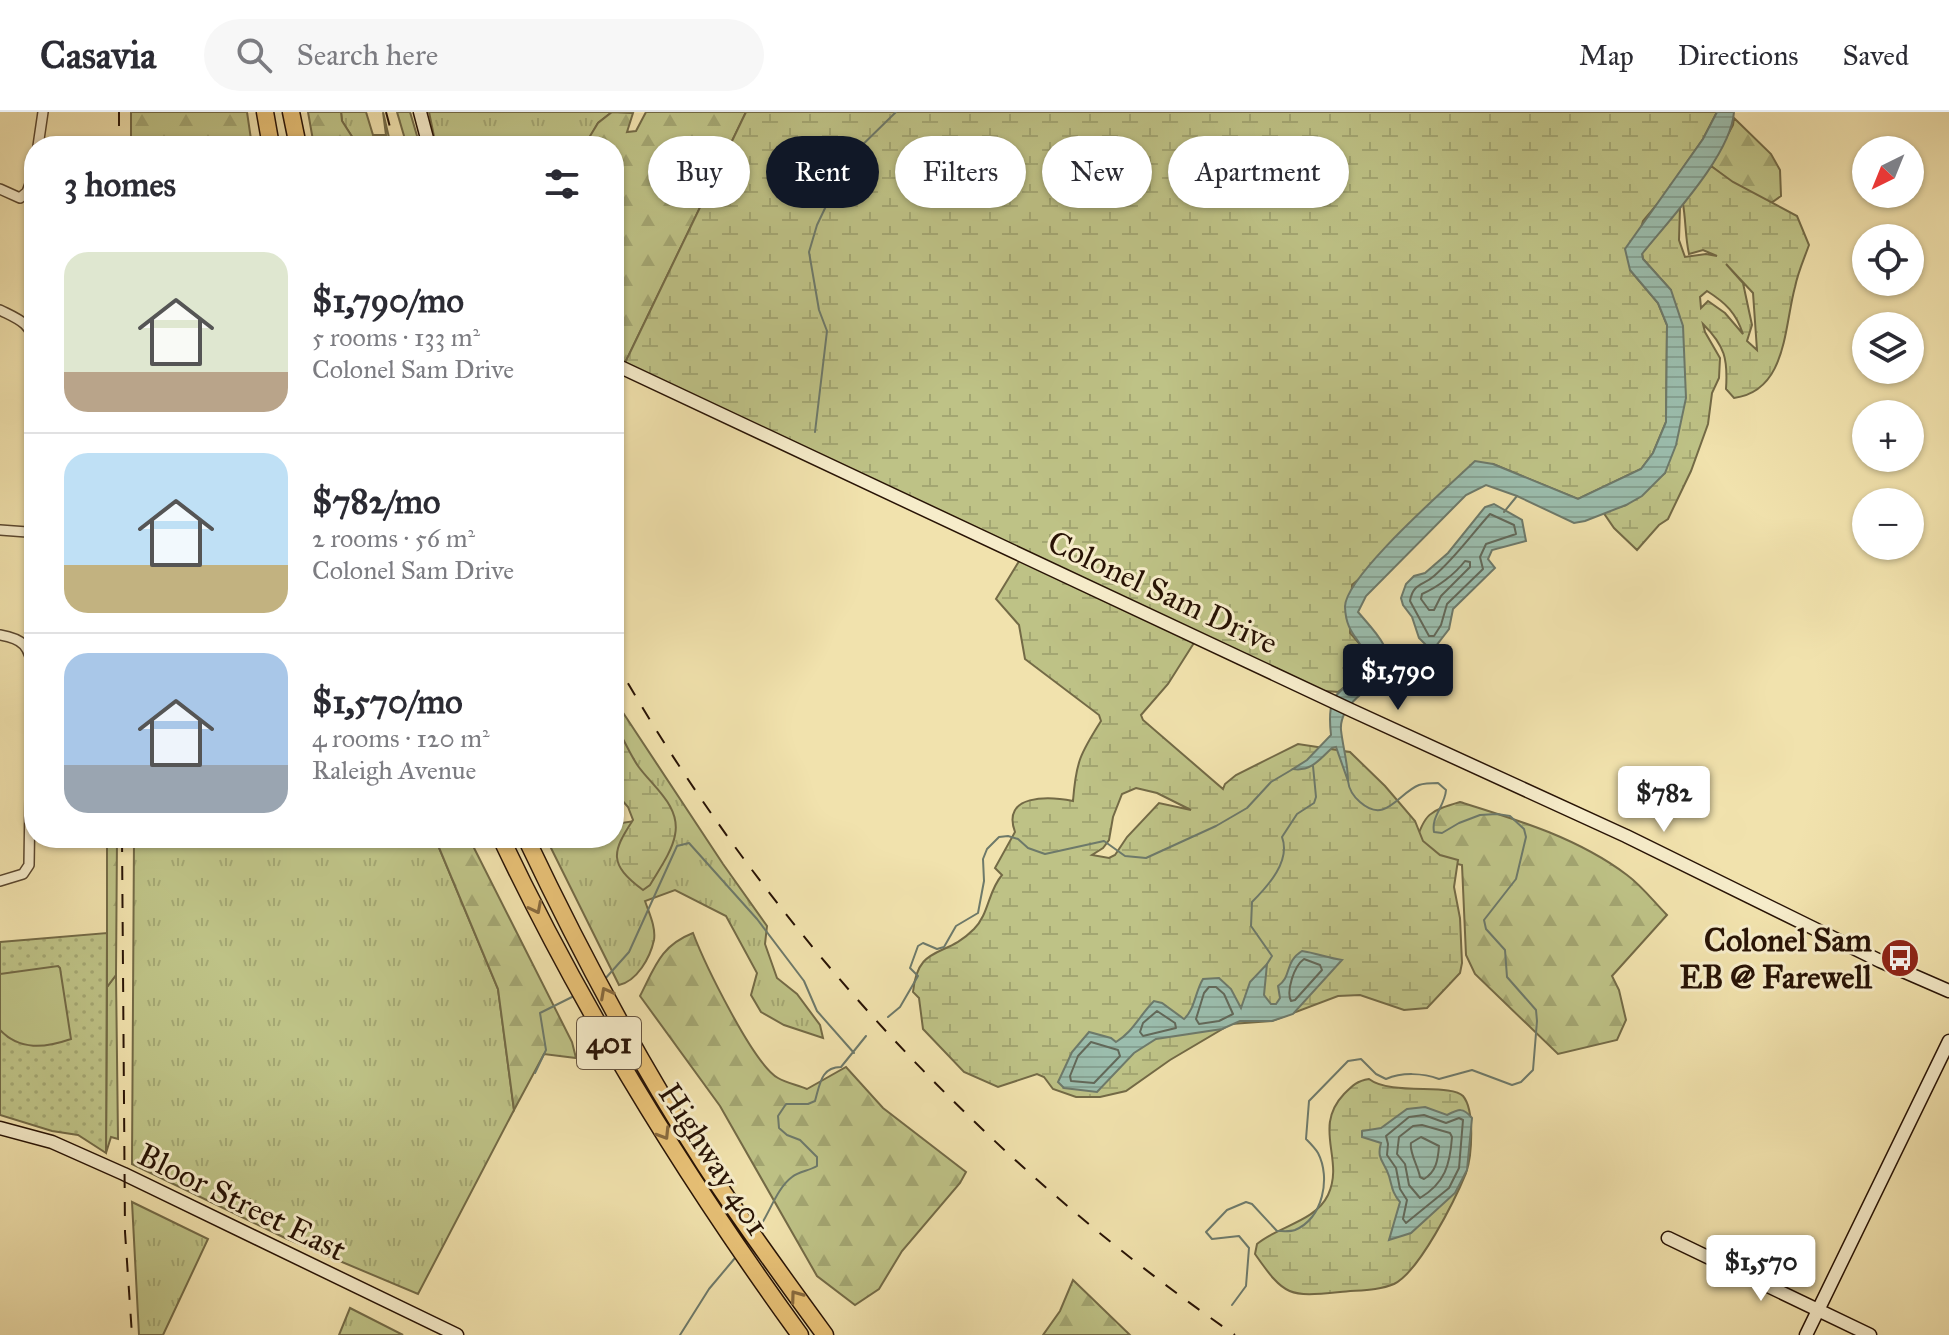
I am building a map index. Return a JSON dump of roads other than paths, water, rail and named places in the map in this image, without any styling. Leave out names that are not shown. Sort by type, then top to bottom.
[{"type":"highway","points":[[265,112],[269,136]]},
{"type":"highway","points":[[291,112],[296,136]]},
{"type":"highway","name":"Highway 401","points":[[506,848],[567,968],[634,1086],[731,1239],[800,1335]]},
{"type":"highway","name":"Highway 401","points":[[531,848],[642,1062],[747,1228],[825,1335]]},
{"type":"street","points":[[39,136],[43,112]]},
{"type":"street","points":[[420,112],[426,136]]},
{"type":"street","points":[[0,189],[20,198],[24,195]]},
{"type":"street","points":[[0,310],[24,321]]},
{"type":"street","name":"Colonel Sam Drive","points":[[624,369],[1626,836],[1880,961],[1949,991]]},
{"type":"street","points":[[0,530],[24,532]]},
{"type":"street","points":[[0,635],[18,638],[24,643]]},
{"type":"street","points":[[0,881],[23,874],[29,865],[29,848]]},
{"type":"street","points":[[1806,1335],[1949,1041]]},
{"type":"street","name":"Bloor Street East","points":[[0,1128],[52,1142],[124,1174],[457,1335]]},
{"type":"street","points":[[1668,1238],[1870,1335]]},
{"type":"water","points":[[1717,112],[1734,112],[1722,147],[1697,186],[1642,254],[1671,290],[1683,326],[1686,398],[1676,445],[1665,473],[1642,496],[1626,505],[1574,523],[1486,485],[1466,495],[1366,596],[1358,612],[1386,649],[1390,667],[1389,677],[1357,698],[1342,721],[1348,781],[1336,747],[1310,767],[1293,769],[1307,760],[1331,735],[1334,698],[1368,662],[1346,617],[1349,593],[1379,554],[1475,461],[1493,464],[1578,499],[1641,469],[1653,453],[1666,422],[1667,325],[1658,303],[1630,270],[1625,249],[1703,139]]},
{"type":"water","points":[[1494,504],[1522,520],[1526,541],[1492,550],[1488,559],[1495,568],[1453,609],[1449,629],[1432,651],[1419,638],[1412,617],[1403,605],[1401,598],[1406,584],[1414,576],[1425,573],[1448,553],[1485,507]]},
{"type":"water","points":[[1302,951],[1342,960],[1293,1014],[1272,1021],[1240,1021],[1222,1029],[1156,1039],[1134,1053],[1097,1092],[1064,1088],[1058,1082],[1072,1052],[1089,1032],[1116,1042],[1132,1029],[1154,1001],[1162,1003],[1184,1019],[1203,979],[1219,978],[1231,989],[1241,1008],[1250,982],[1267,964],[1264,995],[1271,1004],[1276,1004],[1280,998],[1278,986],[1296,955]]},
{"type":"water","points":[[1425,1107],[1447,1115],[1463,1111],[1472,1118],[1467,1170],[1455,1193],[1411,1233],[1389,1240],[1400,1202],[1380,1157],[1381,1143],[1362,1137],[1362,1131],[1381,1128],[1407,1109]]},
{"type":"waterway","points":[[815,432],[827,331],[819,310],[809,252],[817,225],[849,158],[896,112]]},
{"type":"waterway","points":[[1504,512],[1517,496]]},
{"type":"waterway","points":[[1267,964],[1272,956],[1251,926],[1252,902],[1281,864],[1282,837],[1297,814],[1314,803],[1313,766]]},
{"type":"waterway","points":[[888,1017],[900,1007],[918,976],[910,968],[918,946],[923,943],[937,949],[944,947],[956,926],[978,913],[984,881],[983,859],[987,849],[999,837],[1018,839],[1028,848],[1045,854],[1104,841],[1125,856],[1146,858],[1247,808],[1271,782],[1293,769]]},
{"type":"waterway","points":[[1232,1305],[1246,1286],[1249,1248],[1239,1236],[1212,1239],[1206,1232],[1227,1210],[1246,1202],[1252,1204],[1277,1231],[1295,1230],[1312,1216],[1322,1196],[1324,1174],[1318,1153],[1306,1139],[1309,1101],[1348,1061],[1361,1059],[1386,1079],[1412,1074],[1439,1079],[1472,1070],[1512,1085],[1521,1082],[1533,1070],[1536,1010],[1507,977],[1505,950],[1486,929],[1484,920],[1516,879],[1526,837],[1524,829],[1510,816],[1497,814],[1480,815],[1442,833],[1434,832],[1434,821],[1446,790],[1438,783],[1419,785],[1385,809],[1377,810],[1358,800],[1350,790],[1348,781]]},
{"type":"waterway","points":[[604,980],[629,952],[677,846],[689,843],[757,919],[804,981],[817,1011],[854,1053]]},
{"type":"waterway","points":[[535,1073],[546,1050],[540,1013],[574,996]]},
{"type":"waterway","points":[[759,1228],[787,1182],[798,1173],[817,1166],[817,1157],[800,1140],[779,1128],[778,1116],[786,1104],[815,1101],[825,1073],[841,1067],[866,1036]]},
{"type":"waterway","points":[[680,1335],[709,1289],[735,1258]]},
{"type":"railway","points":[[119,112],[119,136]]},
{"type":"railway","points":[[386,112],[392,136]]},
{"type":"railway","points":[[624,676],[674,758],[739,853],[810,944],[887,1032],[968,1115],[1053,1194],[1142,1267],[1235,1335]]},
{"type":"railway","points":[[122,848],[125,1232],[132,1335]]},
{"type":"place","name":"Colonel Sam EB @ Farewell","points":[[1900,958]]}]
